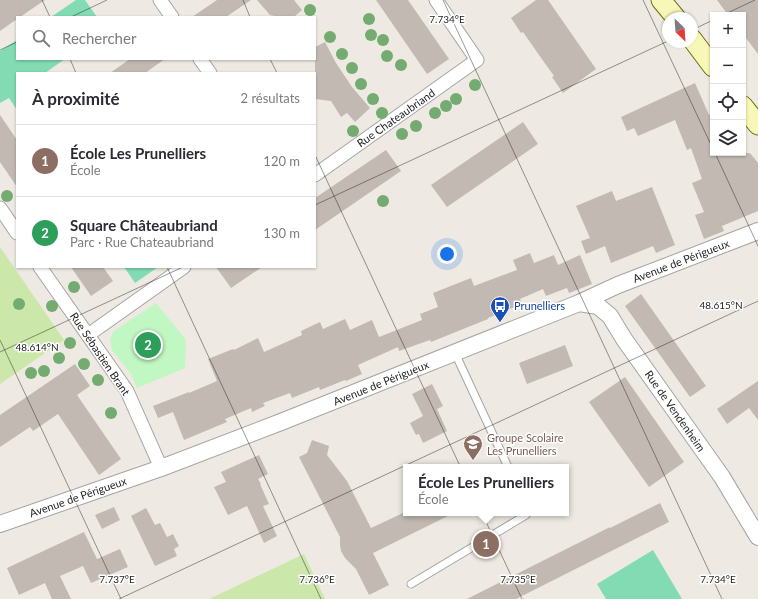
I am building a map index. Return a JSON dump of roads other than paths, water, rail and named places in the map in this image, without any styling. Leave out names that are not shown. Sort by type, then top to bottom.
[{"type":"main road","points":[[661,0],[671,12]]},
{"type":"main road","points":[[698,47],[710,62]]},
{"type":"main road","points":[[746,110],[758,125]]},
{"type":"street","points":[[160,0],[171,16]]},
{"type":"street","name":"Rue Chateaubriand","points":[[316,174],[477,60],[436,0]]},
{"type":"street","points":[[201,60],[209,72]]},
{"type":"street","points":[[0,208],[16,232]]},
{"type":"street","name":"Avenue de Périgueux","points":[[0,524],[161,468],[281,422],[579,303],[618,285],[758,231]]},
{"type":"street","name":"Rue Sébastien Brant","points":[[41,268],[127,391],[161,468]]},
{"type":"street","points":[[88,335],[183,268]]},
{"type":"street","name":"Rue de Vendenheim","points":[[579,303],[598,306],[610,316],[624,339],[722,478],[758,537]]},
{"type":"lane","points":[[455,353],[507,464]]},
{"type":"lane","points":[[411,584],[524,516]]},
{"type":"place","name":"Prunelliers","points":[[500,323]]},
{"type":"place","name":"Square Châteaubriand","points":[[148,345]]},
{"type":"place","name":"Groupe Scolaire Les Prunelliers","points":[[473,461]]},
{"type":"place","name":"École Les Prunelliers","points":[[486,544]]}]
